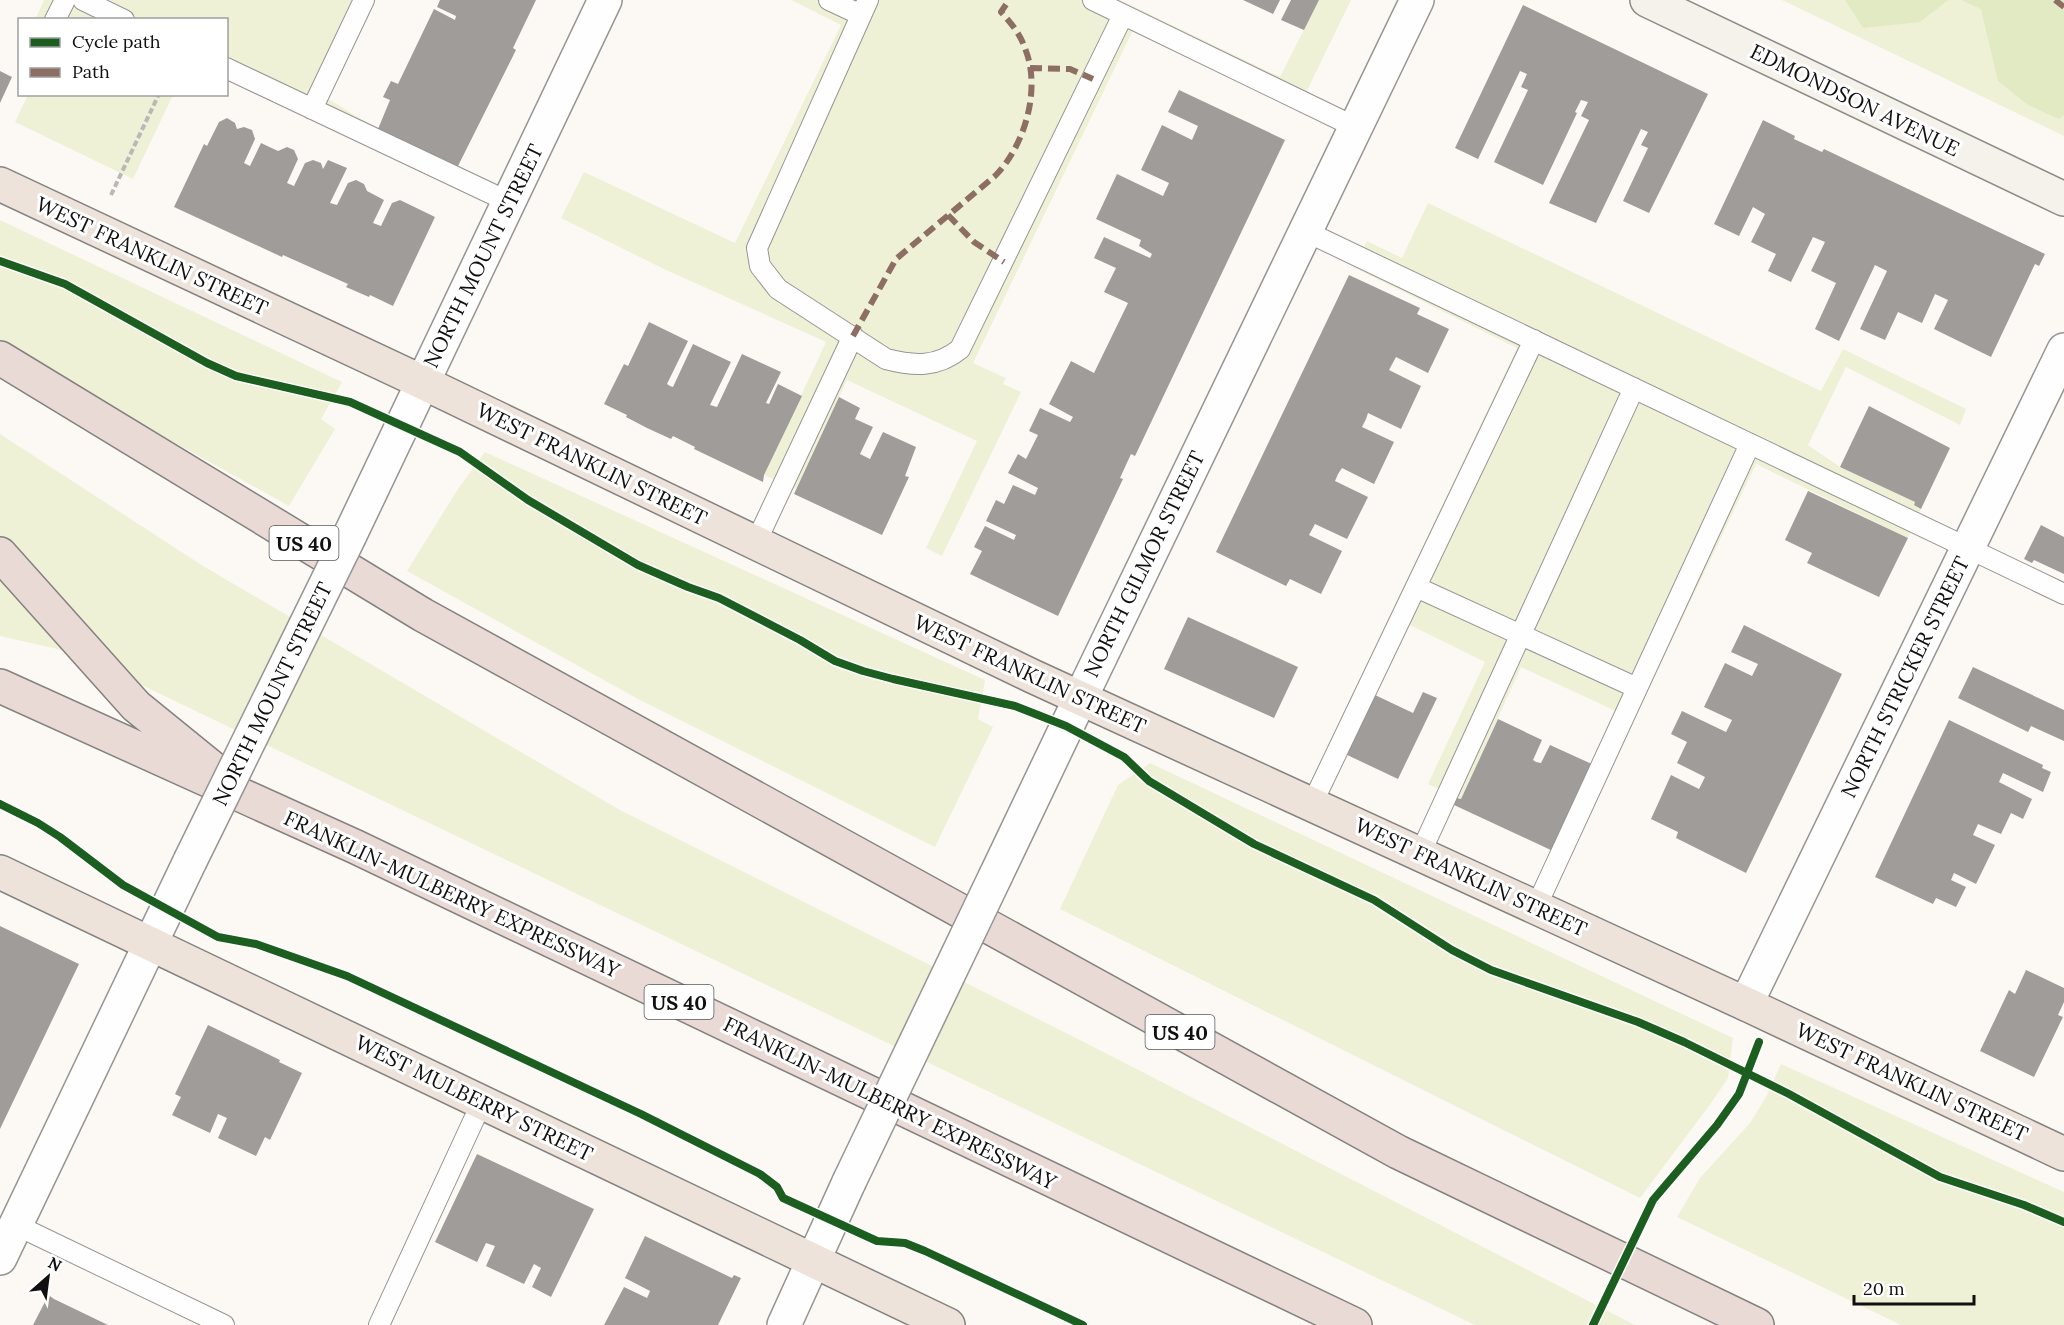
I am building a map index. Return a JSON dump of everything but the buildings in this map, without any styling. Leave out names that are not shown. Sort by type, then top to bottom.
[{"type":"highway","name":"US 40","points":[[0,358],[423,615],[1398,1152],[1757,1325]]},
{"type":"highway","points":[[0,554],[136,706],[250,799]]},
{"type":"highway","name":"FRANKLIN-MULBERRY EXPRESSWAY","points":[[0,686],[377,857],[1355,1325]]},
{"type":"main road","name":"EDMONDSON AVENUE","points":[[1647,0],[2064,200]]},
{"type":"main road","name":"WEST FRANKLIN STREET","points":[[0,184],[422,382],[1080,699],[1746,1004],[2064,1154]]},
{"type":"main road","name":"WEST MULBERRY STREET","points":[[0,872],[948,1325]]},
{"type":"street","name":"NORTH MOUNT STREET","points":[[0,1258],[190,861],[350,535],[605,0]]},
{"type":"street","name":"NORTH GILMOR STREET","points":[[784,1325],[849,1182],[1416,0]]},
{"type":"street","name":"NORTH STRICKER STREET","points":[[1746,1004],[2064,350]]},
{"type":"lane","points":[[57,18],[65,0]]},
{"type":"lane","points":[[83,0],[120,18]]},
{"type":"lane","points":[[312,109],[364,0]]},
{"type":"lane","points":[[829,0],[864,8],[757,248],[760,266],[778,289],[886,359],[905,364],[924,364],[949,358],[960,350],[1123,15]]},
{"type":"lane","points":[[1093,0],[1355,128]]},
{"type":"lane","points":[[228,69],[509,202]]},
{"type":"lane","points":[[1305,231],[2064,594]]},
{"type":"lane","points":[[756,542],[853,336]]},
{"type":"lane","points":[[1312,804],[1534,340]]},
{"type":"lane","points":[[1420,854],[1634,388]]},
{"type":"lane","points":[[1536,907],[1750,444]]},
{"type":"lane","points":[[1416,587],[1637,688]]},
{"type":"lane","points":[[379,1325],[482,1102]]},
{"type":"lane","points":[[16,1225],[224,1325]]},
{"type":"path","points":[[95,229],[158,96]]},
{"type":"green space","points":[[44,0],[376,0],[328,99],[378,129],[457,168],[228,71],[228,18],[36,18]]},
{"type":"green space","points":[[791,0],[1120,0],[1280,77],[1319,0],[1351,0],[1299,107],[1134,28],[973,363],[1006,378],[1003,384],[1021,392],[942,556],[926,548],[977,441],[847,380],[796,489],[764,475],[826,342],[664,269],[561,218],[584,172],[735,243],[841,25]]},
{"type":"green space","points":[[1782,0],[2064,0],[2064,136]]},
{"type":"green space","points":[[1845,0],[1948,0],[1920,22],[1863,28]]},
{"type":"green space","points":[[1961,0],[2064,0],[2064,115],[2059,119],[2028,105],[1998,81],[1981,9]]},
{"type":"green space","points":[[27,96],[173,96],[133,179],[15,122]]},
{"type":"green space","points":[[1428,203],[1821,391],[1843,349],[1966,409],[1960,425],[1846,367],[1808,445],[1840,467],[1915,502],[1914,505],[1921,509],[1908,538],[1756,464],[1571,852],[1618,712],[1521,667],[1461,799],[1428,784],[1485,662],[1408,624],[1346,746],[1330,741],[1517,348],[1353,267],[1367,241],[1402,258]]},
{"type":"green space","points":[[0,220],[342,382],[321,419],[335,429],[289,506],[0,346]]},
{"type":"green space","points":[[0,434],[203,566],[620,810],[1080,1040],[1635,1325],[1475,1325],[75,653],[0,636]]},
{"type":"green space","points":[[485,452],[985,680],[978,719],[993,727],[935,847],[638,699],[407,571],[458,489]]},
{"type":"green space","points":[[1150,763],[1733,1038],[1728,1078],[1640,1198],[1060,909],[1118,785]]},
{"type":"green space","points":[[1781,1064],[2064,1192],[2064,1325],[1901,1325],[1677,1217],[1700,1178],[1750,1123],[1766,1097]]},
{"type":"marked path","points":[[853,336],[896,259],[995,176],[1005,164],[1022,134],[1027,118],[1032,83],[1022,40],[1001,12],[1009,0]]},
{"type":"marked path","points":[[2055,0],[2064,7]]},
{"type":"marked path","points":[[1030,68],[1070,69],[1093,79]]},
{"type":"marked path","points":[[948,215],[974,242],[1004,262]]},
{"type":"cycle path","points":[[0,261],[65,284],[207,363],[236,376],[350,402],[460,452],[528,500],[638,565],[719,598],[835,661],[893,679],[1015,706],[1066,726],[1124,757],[1149,781],[1254,844],[1374,900],[1452,950],[1491,970],[1638,1022],[1684,1042],[1789,1094],[1940,1177],[2024,1205],[2064,1222]]},
{"type":"cycle path","points":[[0,804],[60,837],[123,885],[218,937],[256,944],[347,976],[641,1114],[760,1174],[777,1187],[783,1198],[877,1241],[905,1243],[925,1251],[1083,1325]]},
{"type":"cycle path","points":[[1593,1325],[1653,1200],[1717,1125],[1739,1094],[1759,1042]]}]
